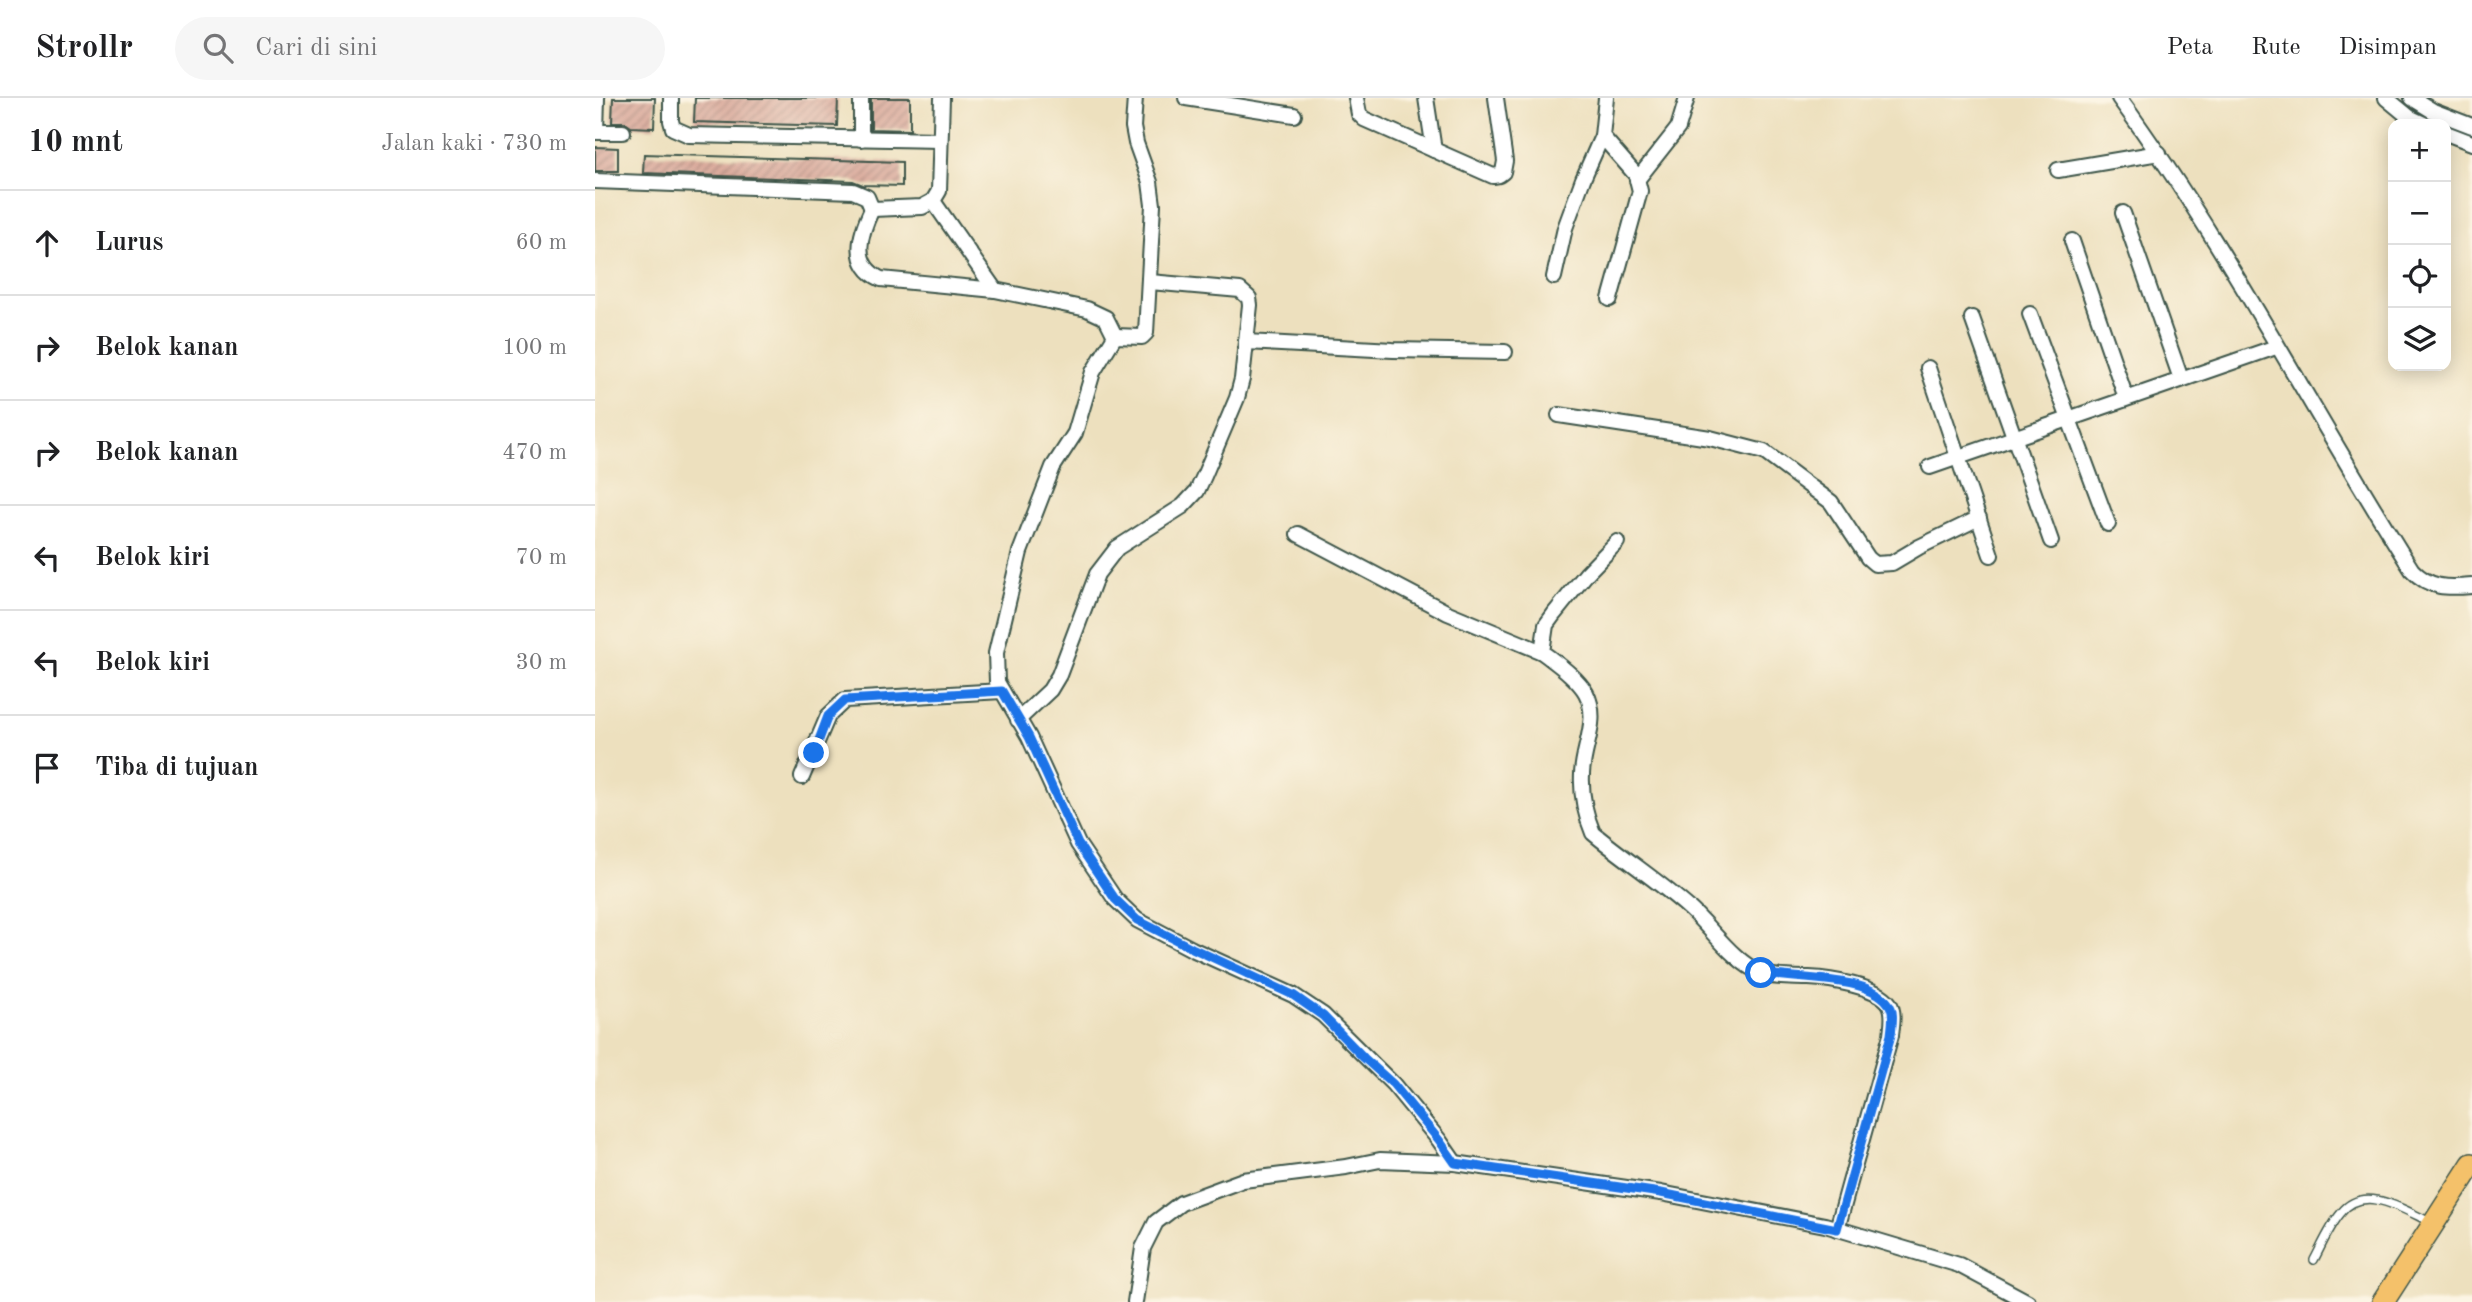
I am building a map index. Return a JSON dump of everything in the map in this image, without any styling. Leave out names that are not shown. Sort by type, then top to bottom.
[{"type":"main road","points":[[2383,1302],[2470,1172]]},
{"type":"street","points":[[597,98],[595,132],[623,132]]},
{"type":"street","points":[[671,98],[673,128],[689,135],[940,139]]},
{"type":"street","points":[[861,98],[861,139]]},
{"type":"street","points":[[872,209],[922,207],[933,201],[939,191],[942,98]]},
{"type":"street","points":[[1115,336],[1142,337],[1146,333],[1153,205],[1150,182],[1133,127],[1135,98]]},
{"type":"street","points":[[1187,98],[1294,115]]},
{"type":"street","points":[[1356,98],[1359,114],[1364,119],[1493,176],[1499,176],[1503,172],[1504,161],[1496,98]]},
{"type":"street","points":[[1426,98],[1434,150]]},
{"type":"street","points":[[1554,277],[1565,228],[1602,136],[1606,98]]},
{"type":"street","points":[[1637,180],[1678,128],[1687,98]]},
{"type":"street","points":[[2119,98],[2178,181],[2412,570],[2431,585],[2445,588],[2472,586]]},
{"type":"street","points":[[2386,98],[2416,119]]},
{"type":"street","points":[[2412,98],[2433,111],[2472,126]]},
{"type":"street","points":[[1602,136],[1636,175],[1640,191],[1610,299]]},
{"type":"street","points":[[2451,136],[2472,143]]},
{"type":"street","points":[[2058,170],[2159,153]]},
{"type":"street","points":[[595,181],[853,191],[867,197],[872,209],[863,227],[861,244],[862,262],[870,273],[881,279],[995,290],[1087,309],[1106,318],[1115,336]]},
{"type":"street","points":[[933,201],[995,290]]},
{"type":"street","points":[[2123,213],[2181,379]]},
{"type":"street","points":[[2072,241],[2126,398]]},
{"type":"street","points":[[1019,720],[1050,690],[1059,675],[1097,574],[1117,548],[1170,516],[1198,491],[1237,398],[1242,379],[1250,304],[1245,293],[1240,290],[1150,282]]},
{"type":"street","points":[[2030,314],[2108,524]]},
{"type":"street","points":[[1972,318],[2051,541]]},
{"type":"street","points":[[1115,336],[1093,372],[1075,433],[1053,467],[1020,552],[996,653],[997,682],[1029,737],[1078,844],[1115,899],[1137,920],[1293,995],[1323,1016],[1393,1084],[1455,1163]]},
{"type":"street","points":[[1246,342],[1393,350],[1505,352]]},
{"type":"street","points":[[1930,467],[2276,347]]},
{"type":"street","points":[[1929,368],[1991,555]]},
{"type":"street","points":[[1559,415],[1710,438],[1764,452],[1831,502],[1868,558],[1875,564],[1892,563],[1979,519]]},
{"type":"street","points":[[1298,534],[1448,613],[1542,652],[1560,666],[1585,692],[1592,711],[1581,776],[1586,814],[1593,832],[1689,908],[1745,964],[1761,973],[1781,978],[1811,978],[1864,988],[1880,995],[1890,1004],[1893,1020],[1891,1035],[1837,1229]]},
{"type":"street","points":[[1542,652],[1546,625],[1587,573],[1617,542]]},
{"type":"street","points":[[803,777],[828,716],[845,700],[1002,691]]},
{"type":"street","points":[[1135,1302],[1143,1248],[1156,1222],[1181,1203],[1243,1180],[1380,1160],[1455,1163],[1661,1193],[1837,1229],[1959,1265],[2028,1302]]},
{"type":"lane","points":[[2314,1260],[2341,1212],[2355,1201],[2385,1201],[2434,1224]]},
{"type":"building","points":[[613,98],[655,98],[654,128],[631,127],[624,122],[612,122]]},
{"type":"building","points":[[695,98],[838,98],[837,126],[694,122]]},
{"type":"building","points":[[871,98],[910,98],[910,130],[871,129]]},
{"type":"building","points":[[595,147],[618,148],[618,171],[595,171]]},
{"type":"building","points":[[644,154],[902,162],[902,186],[863,185],[853,181],[643,173]]},
{"type":"route","points":[[814,753],[828,716],[845,700],[1002,691],[1029,737],[1078,844],[1115,899],[1137,920],[1293,995],[1323,1016],[1393,1084],[1455,1163],[1661,1193],[1837,1229],[1891,1035],[1893,1020],[1890,1004],[1880,995],[1844,983],[1811,978],[1781,978],[1761,973]]}]
